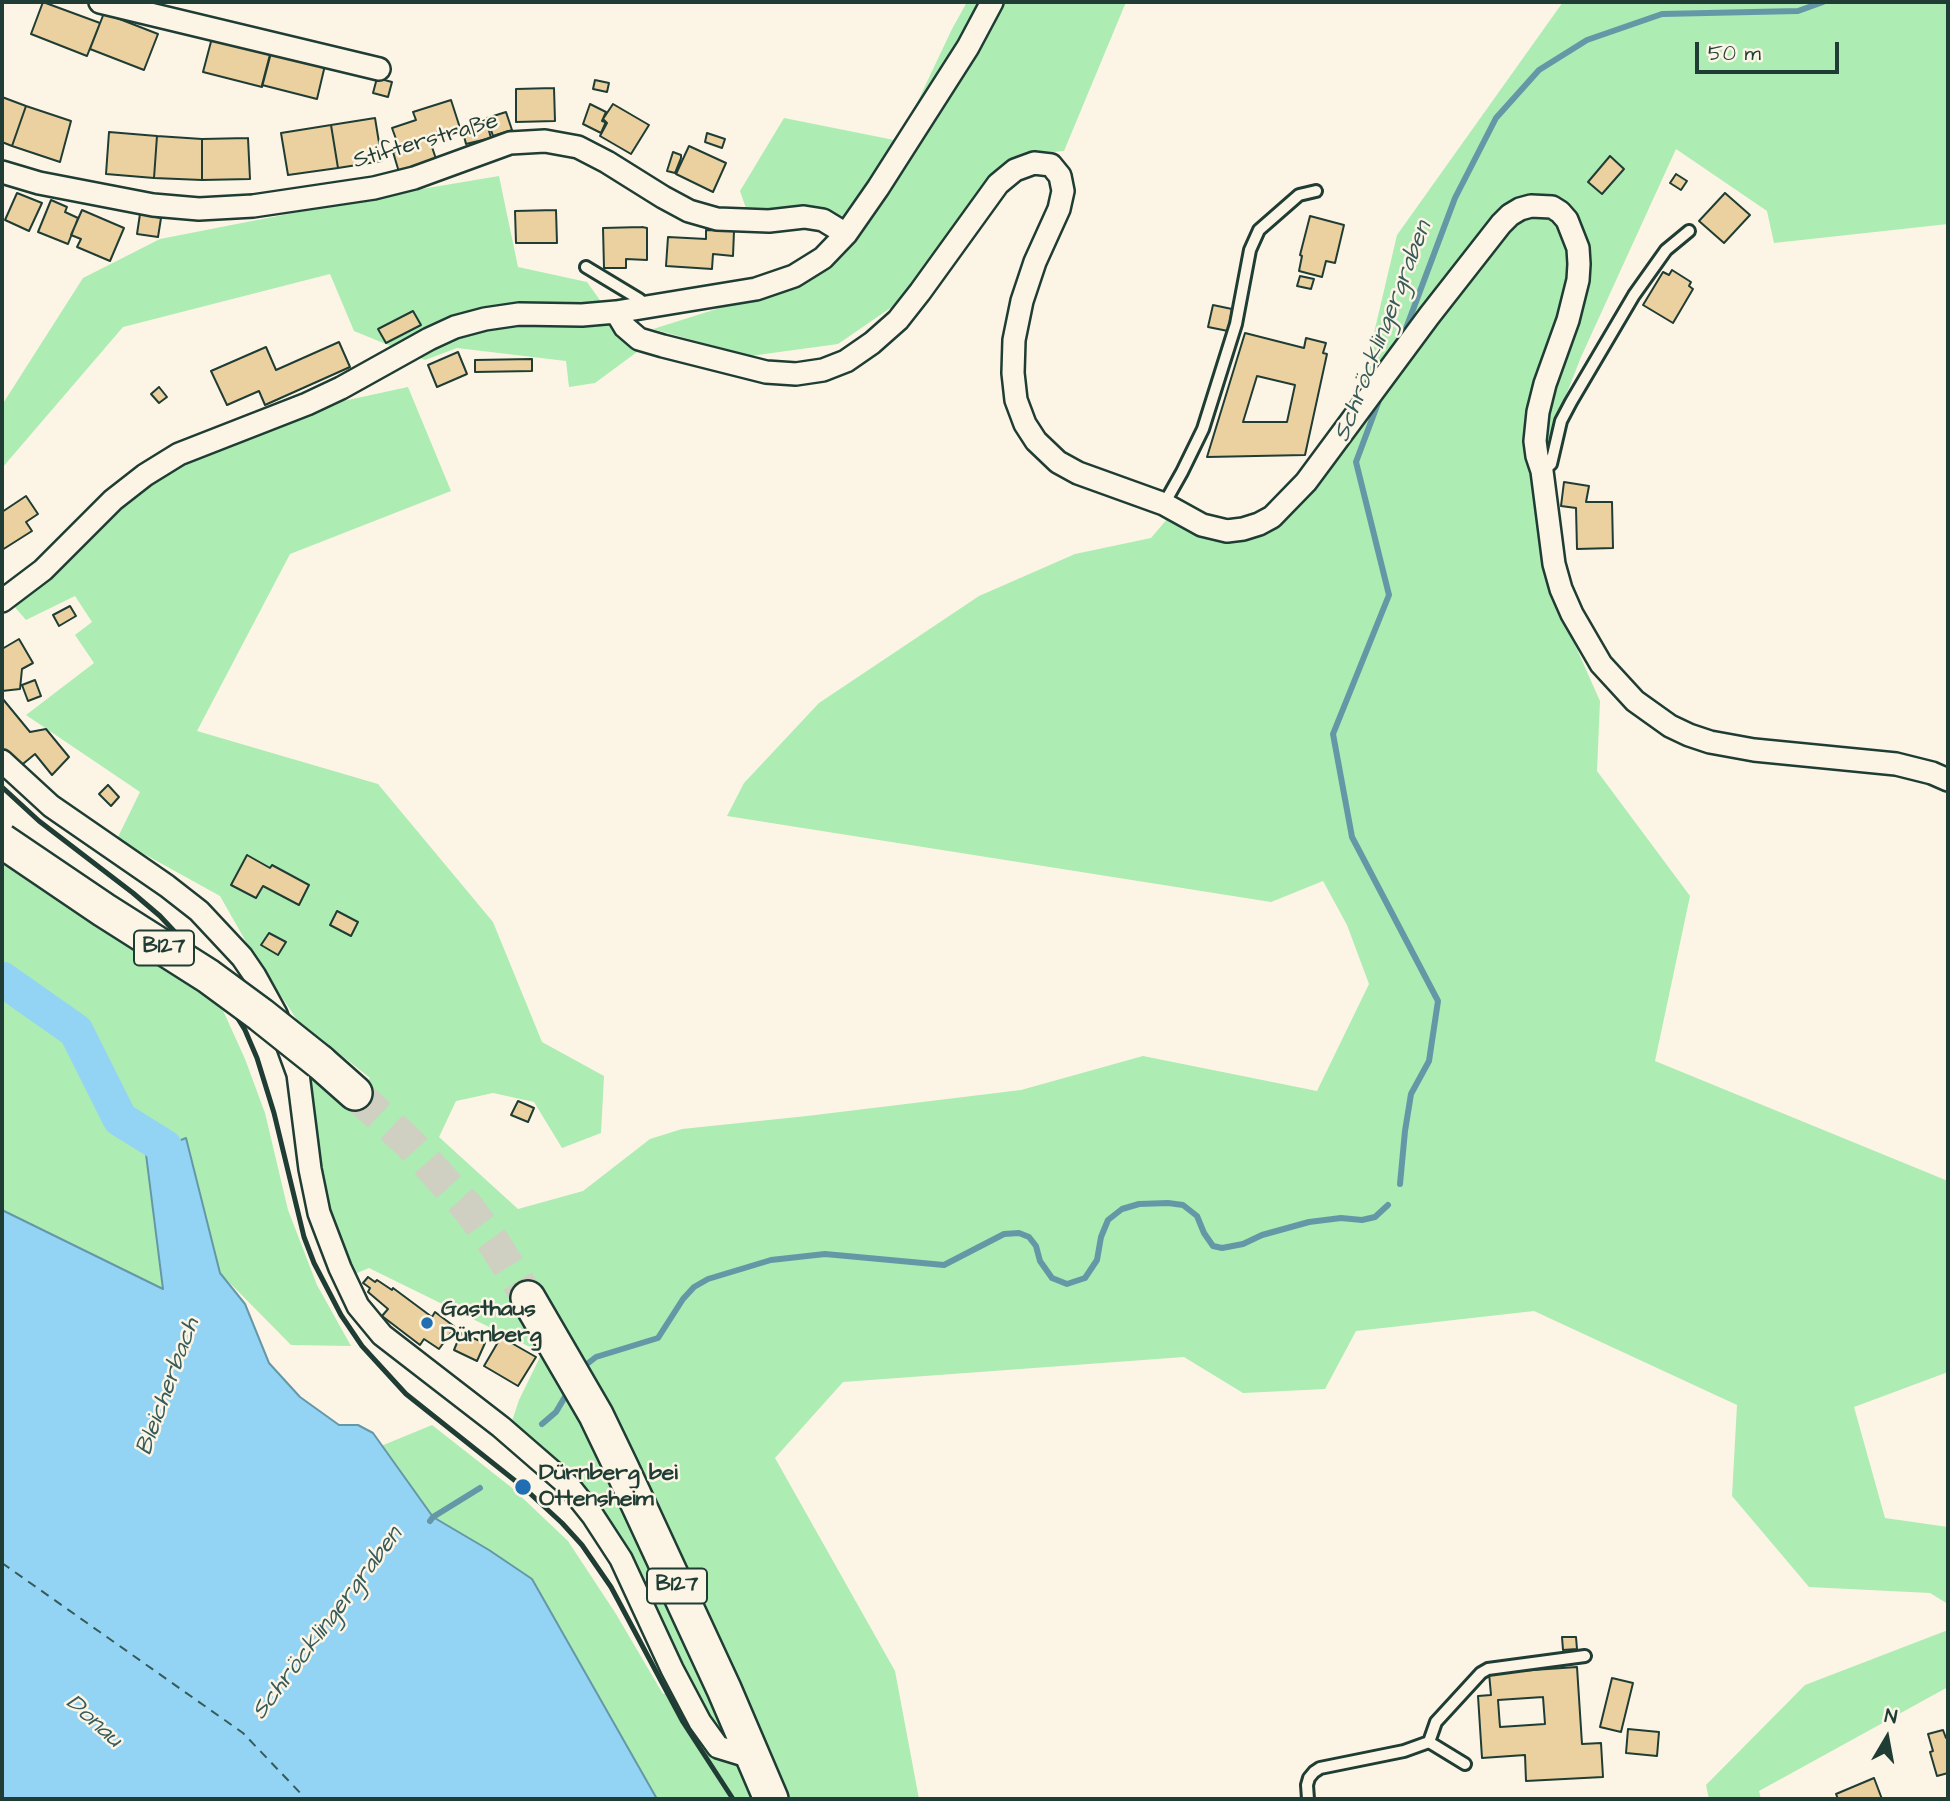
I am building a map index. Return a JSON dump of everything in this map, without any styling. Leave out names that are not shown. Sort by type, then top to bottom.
[{"type":"main road","name":"B127","points":[[2,841],[104,911],[208,976],[261,1015],[355,1093]]},
{"type":"main road","name":"B127","points":[[528,1298],[596,1416],[685,1604],[771,1799]]},
{"type":"street","points":[[100,2],[379,69]]},
{"type":"street","points":[[2,601],[43,570],[113,500],[145,475],[180,454],[341,388],[455,327],[519,314],[617,312],[756,289],[794,276],[823,258],[846,234],[942,89],[992,2]]},
{"type":"street","name":"Stifterstraße","points":[[2,172],[39,183],[153,205],[199,209],[253,206],[374,188],[414,178],[510,143],[545,141],[578,147],[689,211],[717,219],[769,221],[814,218],[823,220],[846,234]]},
{"type":"street","points":[[617,312],[625,327],[639,339],[663,346],[766,372],[796,374],[824,370],[846,361],[898,320],[998,184],[1016,170],[1034,163],[1051,165],[1060,176],[1063,191],[1059,209],[1035,262],[1022,301],[1014,340],[1016,400],[1025,424],[1036,441],[1058,462],[1078,473],[1164,504],[1202,525],[1227,531],[1243,529],[1272,517],[1306,482],[1404,348],[1490,236],[1510,215],[1520,209],[1541,205],[1552,207],[1567,220],[1578,248],[1578,280],[1568,320],[1545,384],[1535,441],[1542,471],[1554,564],[1561,589],[1601,664],[1634,701],[1652,715],[1670,726],[1710,742],[1754,750],[1896,764],[1948,780]]},
{"type":"street","points":[[2,761],[51,806],[200,911],[242,957],[276,1014],[299,1074],[310,1169],[319,1213],[358,1306],[382,1335],[501,1427],[569,1486],[593,1516],[621,1559],[700,1722],[718,1747],[754,1758]]},
{"type":"lane","points":[[1164,504],[1203,429],[1236,324],[1250,250],[1259,230],[1299,195],[1316,191]]},
{"type":"lane","points":[[1542,471],[1550,464],[1560,421],[1634,295],[1666,250],[1689,231]]},
{"type":"lane","points":[[586,267],[648,307]]},
{"type":"lane","points":[[1429,1742],[1436,1722],[1481,1672],[1585,1656]]},
{"type":"lane","points":[[1429,1742],[1465,1764]]},
{"type":"lane","points":[[1308,1799],[1309,1778],[1320,1768],[1404,1751],[1429,1742]]},
{"type":"green space","points":[[967,2],[1126,2],[1064,151],[1030,154],[1007,161],[905,298],[838,344],[750,356],[653,329],[780,289],[856,237],[748,214],[740,191],[784,118],[899,141]]},
{"type":"green space","points":[[1563,2],[1948,2],[1948,224],[1774,243],[1767,211],[1676,149],[1581,357],[1532,482],[1551,591],[1600,701],[1597,771],[1690,896],[1655,1061],[1948,1181],[1948,1372],[1854,1407],[1885,1518],[1948,1527],[1948,1604],[1930,1593],[1809,1587],[1732,1496],[1737,1405],[1534,1311],[1356,1331],[1325,1389],[1243,1393],[1184,1357],[843,1382],[775,1458],[895,1671],[919,1799],[657,1799],[532,1579],[433,1517],[381,1446],[432,1425],[511,1487],[568,1541],[616,1614],[663,1694],[686,1684],[574,1478],[512,1421],[542,1353],[369,1268],[350,1276],[325,1208],[307,1073],[347,1108],[370,1078],[297,1020],[249,947],[220,896],[117,839],[140,792],[26,715],[94,663],[75,635],[92,622],[75,596],[26,620],[7,598],[169,455],[269,417],[408,387],[451,491],[290,554],[197,731],[378,784],[493,922],[542,1042],[604,1076],[601,1133],[562,1148],[534,1102],[493,1093],[456,1101],[439,1137],[518,1209],[583,1191],[650,1139],[682,1129],[1021,1090],[1143,1056],[1317,1091],[1369,984],[1347,925],[1323,881],[1271,902],[727,816],[744,783],[819,703],[979,596],[1075,554],[1151,538],[1168,518],[1231,540],[1343,443],[1366,367],[1397,235]]},
{"type":"green space","points":[[499,176],[518,267],[587,282],[637,352],[595,383],[569,387],[566,361],[457,348],[425,360],[354,331],[330,274],[123,327],[2,468],[2,405],[83,278],[160,239]]},
{"type":"green space","points":[[2,864],[221,1006],[265,1113],[288,1210],[317,1285],[351,1346],[291,1345],[220,1273],[186,1138],[146,1154],[164,1289],[2,1210]]},
{"type":"green space","points":[[1948,1630],[1948,1687],[1759,1791],[1761,1799],[1709,1799],[1706,1785],[1805,1685]]},
{"type":"water","name":"Donau","points":[[186,1138],[220,1273],[245,1304],[269,1363],[300,1397],[339,1425],[358,1425],[373,1433],[433,1517],[532,1579],[657,1799],[2,1799],[2,1210],[163,1289],[146,1154]]},
{"type":"building","points":[[43,2],[100,23],[87,56],[31,34]]},
{"type":"building","points":[[104,13],[158,34],[144,70],[90,49]]},
{"type":"building","points":[[213,34],[272,49],[262,87],[203,72]]},
{"type":"building","points":[[272,47],[326,61],[317,99],[262,85]]},
{"type":"building","points":[[377,78],[392,82],[388,97],[373,93]]},
{"type":"building","points":[[595,80],[609,83],[607,92],[593,89]]},
{"type":"building","points":[[554,88],[555,121],[516,122],[516,89]]},
{"type":"building","points":[[2,97],[26,106],[12,146],[2,142]]},
{"type":"building","points":[[451,100],[461,131],[430,141],[436,159],[399,172],[393,152],[400,150],[392,128],[416,120],[413,112]]},
{"type":"building","points":[[590,104],[606,112],[601,133],[583,124]]},
{"type":"building","points":[[613,104],[649,125],[631,154],[600,136],[607,123],[603,119]]},
{"type":"building","points":[[26,106],[71,121],[60,162],[12,146]]},
{"type":"building","points":[[506,112],[512,130],[493,136],[487,118]]},
{"type":"building","points":[[375,118],[382,161],[338,168],[331,125]]},
{"type":"building","points":[[486,120],[491,138],[466,144],[464,136],[479,132],[477,123]]},
{"type":"building","points":[[331,125],[338,168],[288,175],[281,133]]},
{"type":"building","points":[[109,132],[157,136],[154,178],[106,174]]},
{"type":"building","points":[[707,133],[725,139],[722,148],[705,142]]},
{"type":"building","points":[[157,136],[202,139],[202,180],[154,178]]},
{"type":"building","points":[[248,138],[250,179],[202,180],[202,139]]},
{"type":"building","points":[[689,146],[726,163],[713,192],[676,174]]},
{"type":"building","points":[[673,152],[681,155],[675,173],[667,171]]},
{"type":"building","points":[[1610,156],[1624,169],[1602,194],[1588,182]]},
{"type":"building","points":[[1676,174],[1687,181],[1681,190],[1670,183]]},
{"type":"building","points":[[17,193],[42,203],[29,231],[5,220]]},
{"type":"building","points":[[1725,193],[1750,215],[1724,243],[1699,221]]},
{"type":"building","points":[[51,200],[67,207],[65,212],[78,218],[68,244],[38,232]]},
{"type":"building","points":[[82,210],[124,228],[110,261],[77,247],[81,239],[71,235]]},
{"type":"building","points":[[556,210],[557,243],[516,243],[515,211]]},
{"type":"building","points":[[140,214],[161,218],[158,237],[137,234]]},
{"type":"building","points":[[1310,216],[1344,225],[1335,263],[1326,261],[1322,277],[1299,271],[1300,255]]},
{"type":"building","points":[[603,228],[647,228],[647,260],[626,259],[626,268],[604,268]]},
{"type":"building","points":[[706,230],[734,231],[733,256],[713,254],[712,269],[666,266],[668,237],[706,239]]},
{"type":"building","points":[[1672,270],[1691,282],[1689,286],[1693,289],[1673,323],[1643,305],[1663,272],[1669,275]]},
{"type":"building","points":[[1300,276],[1314,279],[1311,289],[1297,286]]},
{"type":"building","points":[[1213,305],[1232,309],[1228,331],[1208,327]]},
{"type":"building","points":[[413,311],[421,325],[386,343],[378,329]]},
{"type":"building","points":[[1245,333],[1304,348],[1306,338],[1326,343],[1323,353],[1327,354],[1305,455],[1207,457]],"holes":[[[1257,376],[1295,385],[1287,422],[1243,422]]]},
{"type":"building","points":[[339,342],[350,367],[265,405],[259,391],[227,405],[211,371],[266,347],[276,370]]},
{"type":"building","points":[[458,352],[467,374],[437,387],[428,365]]},
{"type":"building","points":[[532,359],[532,371],[475,372],[475,360]]},
{"type":"building","points":[[159,387],[167,397],[159,403],[151,394]]},
{"type":"building","points":[[1564,482],[1589,486],[1586,502],[1612,502],[1613,548],[1577,549],[1576,508],[1561,506]]},
{"type":"building","points":[[26,496],[38,514],[26,522],[32,531],[2,550],[2,512]]},
{"type":"building","points":[[70,606],[76,616],[59,626],[53,615]]},
{"type":"building","points":[[19,639],[33,663],[22,669],[20,689],[2,691],[2,649]]},
{"type":"building","points":[[35,680],[41,696],[28,701],[22,685]]},
{"type":"building","points":[[2,698],[30,732],[46,729],[69,757],[52,775],[35,754],[18,768],[2,749]]},
{"type":"building","points":[[108,785],[119,797],[111,806],[99,794]]},
{"type":"building","points":[[247,855],[309,885],[299,905],[263,886],[256,898],[231,885]]},
{"type":"building","points":[[337,911],[358,922],[351,936],[330,925]]},
{"type":"building","points":[[269,933],[286,942],[278,955],[261,945]]},
{"type":"building","points":[[518,1101],[534,1108],[528,1122],[511,1115]]},
{"type":"building","points":[[368,1277],[392,1290],[393,1288],[432,1317],[435,1312],[455,1327],[439,1349],[424,1339],[420,1345],[382,1316],[388,1309],[368,1292],[370,1288],[363,1283]]},
{"type":"building","points":[[461,1333],[485,1343],[477,1361],[454,1350]]},
{"type":"building","points":[[501,1337],[536,1357],[518,1386],[484,1366]]},
{"type":"building","points":[[1562,1637],[1576,1637],[1577,1649],[1563,1650]]},
{"type":"building","points":[[1577,1667],[1582,1744],[1601,1743],[1603,1777],[1526,1781],[1525,1755],[1482,1758],[1478,1696],[1491,1695],[1489,1673]],"holes":[[[1543,1697],[1545,1724],[1500,1727],[1498,1700]]]},
{"type":"building","points":[[1612,1678],[1633,1683],[1621,1732],[1600,1727]]},
{"type":"building","points":[[1628,1729],[1659,1732],[1657,1756],[1626,1753]]},
{"type":"building","points":[[1943,1730],[1948,1738],[1948,1773],[1937,1776],[1928,1734]]},
{"type":"building","points":[[1874,1778],[1882,1799],[1838,1799],[1836,1794]]},
{"type":"waterway","name":"Schröcklingergraben","points":[[1402,339],[1455,198],[1496,118],[1539,70],[1587,40],[1662,14],[1798,11],[1823,2]]},
{"type":"waterway","name":"Schröcklingergraben","points":[[1381,395],[1356,462],[1389,595],[1333,734],[1352,837],[1438,1001],[1429,1061],[1411,1094],[1400,1184]]},
{"type":"waterway","name":"Bleicherbach","points":[[2,979],[76,1031],[120,1119],[165,1147],[174,1191]]},
{"type":"waterway","name":"Schröcklingergraben","points":[[583,1369],[596,1357],[658,1338],[694,1287],[708,1279],[771,1260],[825,1254],[944,1265],[1004,1234],[1019,1233],[1029,1237],[1036,1246],[1040,1261],[1052,1278],[1067,1284],[1085,1278],[1097,1260],[1101,1237],[1108,1220],[1122,1209],[1139,1204],[1183,1205],[1197,1216],[1213,1246],[1222,1248],[1243,1244],[1262,1235],[1309,1222],[1375,1217],[1388,1205]]},
{"type":"waterway","name":"Schröcklingergraben","points":[[542,1424],[556,1412],[569,1390]]},
{"type":"waterway","name":"Schröcklingergraben","points":[[430,1521],[480,1488]]},
{"type":"ferry route","points":[[2,1563],[243,1733],[306,1799]]},
{"type":"tunnel","points":[[355,1093],[410,1144],[468,1208],[494,1243],[528,1298]]},
{"type":"railway","points":[[2,787],[39,821],[160,916],[189,947],[217,985],[245,1030],[257,1058],[274,1113],[304,1237],[314,1263],[341,1315],[362,1346],[406,1394],[523,1487],[582,1545],[611,1587],[683,1722],[733,1799]]},
{"type":"place","name":"Gasthaus Dürnberg","points":[[427,1323]]},
{"type":"place","name":"Dürnberg bei Ottensheim","points":[[523,1487]]}]
